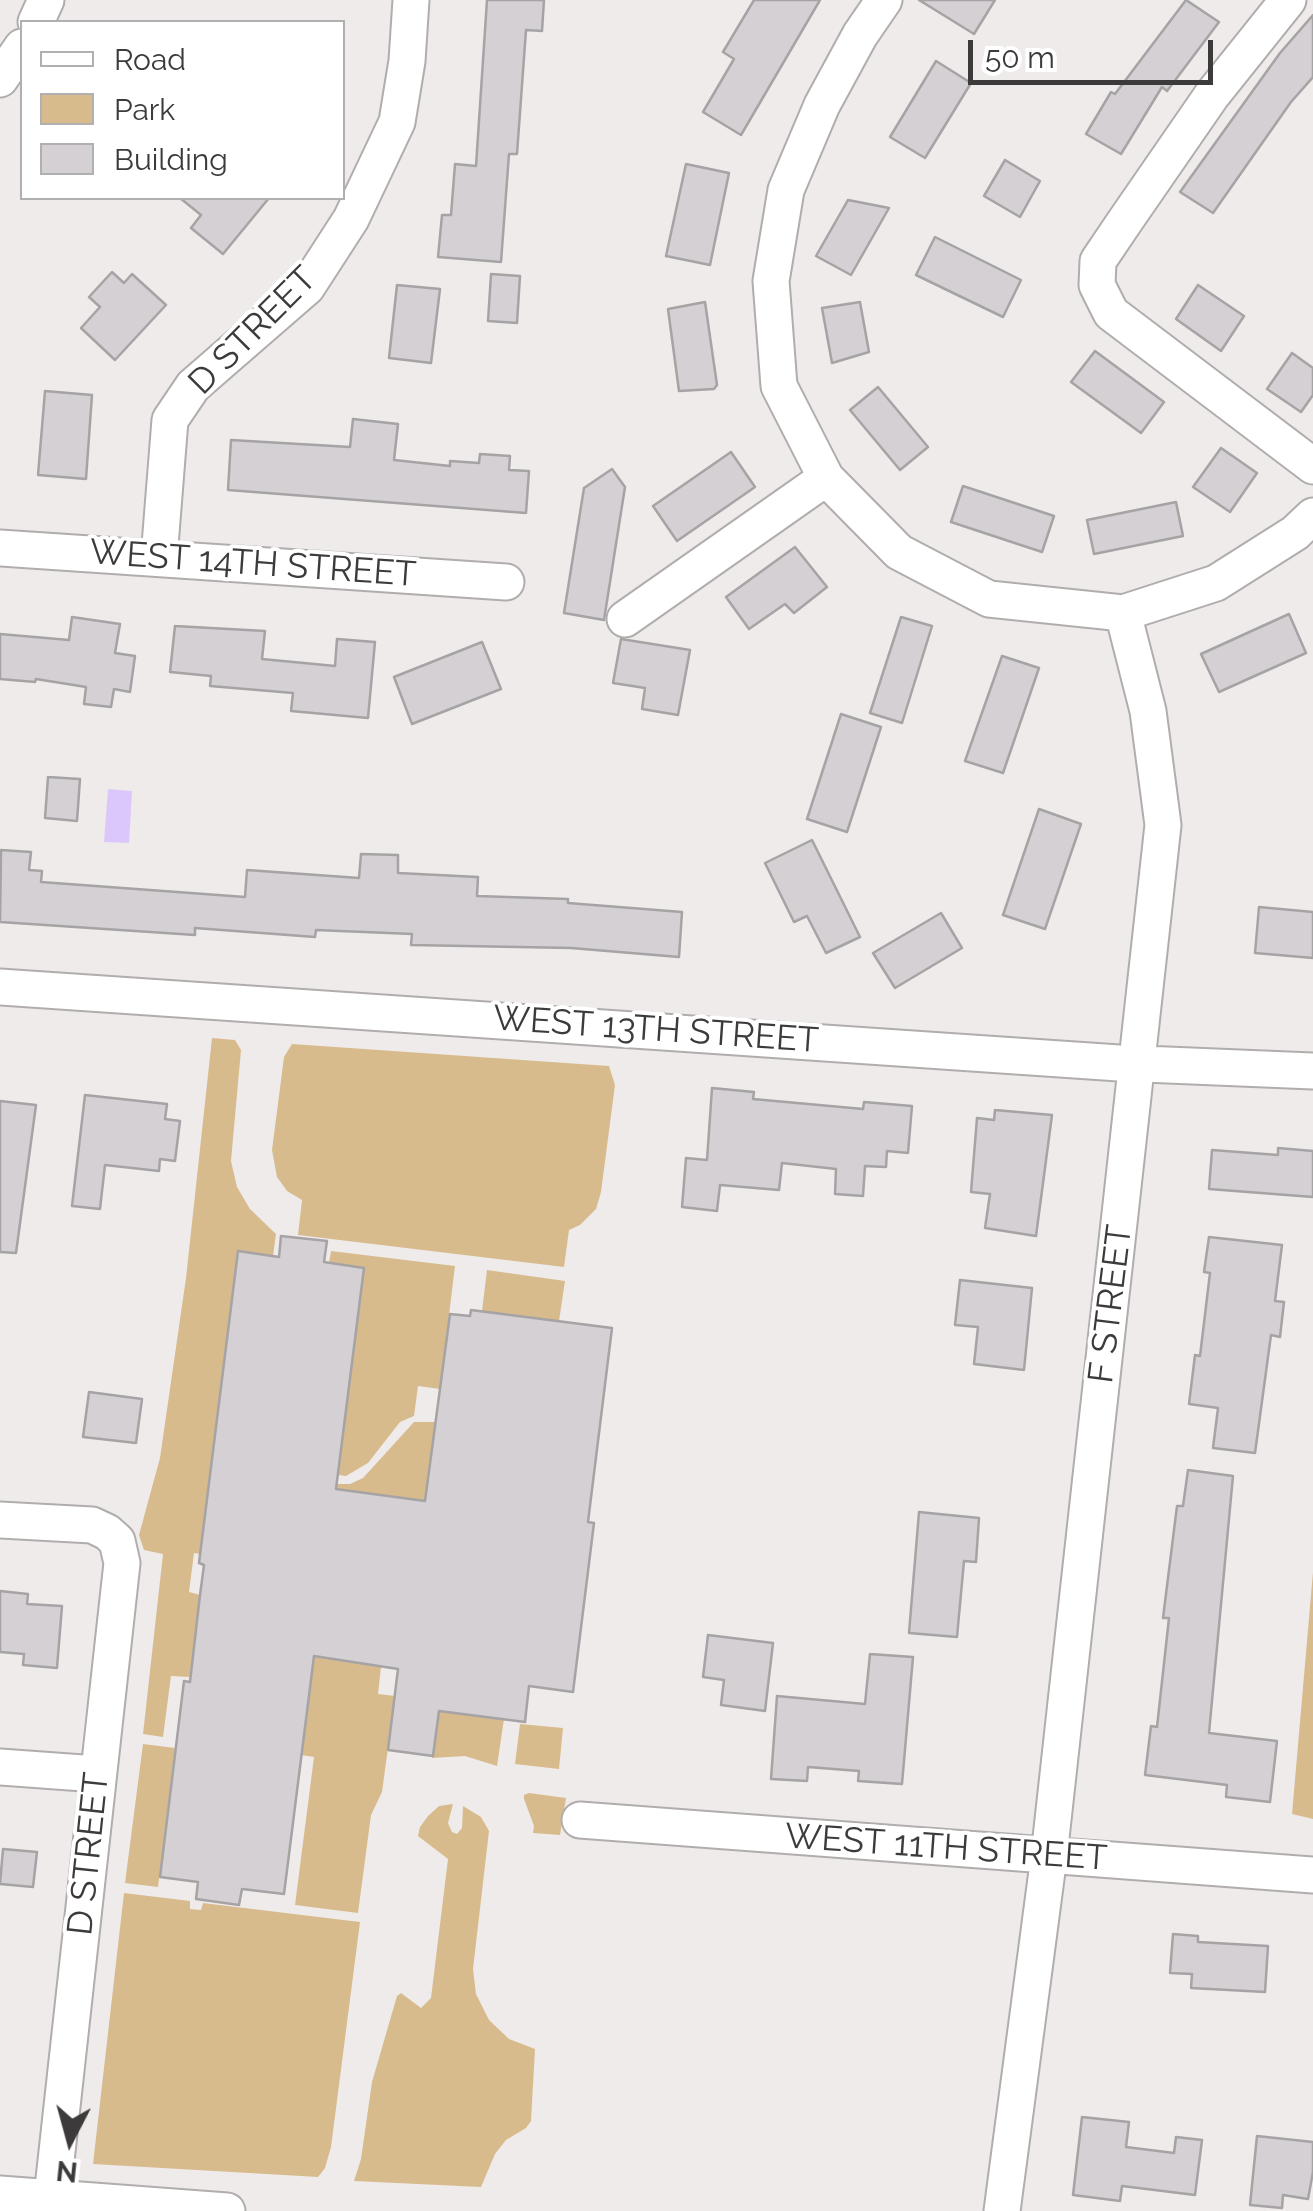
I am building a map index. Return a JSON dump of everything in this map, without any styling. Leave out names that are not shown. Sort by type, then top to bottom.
[{"type":"street","name":"D STREET","points":[[159,558],[170,420],[193,386],[307,287],[351,219],[397,122],[411,0]]},
{"type":"street","points":[[884,0],[822,105],[786,190],[771,281],[779,386],[826,478],[899,552],[989,599],[1124,613],[1216,583],[1295,533],[1313,516]]},
{"type":"street","points":[[1288,0],[1212,95],[1098,261],[1097,285],[1111,313],[1313,466]]},
{"type":"street","points":[[0,79],[20,50]]},
{"type":"street","points":[[625,619],[826,478]]},
{"type":"street","name":"WEST 14TH STREET","points":[[0,548],[506,582]]},
{"type":"street","name":"F STREET","points":[[1002,2211],[1049,1856],[1163,825],[1148,711],[1124,613]]},
{"type":"street","name":"WEST 13TH STREET","points":[[0,987],[1139,1064],[1313,1071]]},
{"type":"street","name":"D STREET","points":[[0,1520],[92,1525],[116,1541],[122,1563],[52,2197]]},
{"type":"street","points":[[0,1767],[97,1774]]},
{"type":"street","name":"WEST 11TH STREET","points":[[580,1820],[1313,1875]]},
{"type":"street","points":[[0,2194],[227,2211]]},
{"type":"green space","points":[[212,1038],[235,1040],[241,1050],[231,1161],[237,1187],[250,1209],[276,1234],[273,1256],[238,1252],[200,1554],[194,1553],[189,1592],[200,1595],[190,1677],[171,1676],[163,1737],[143,1734],[163,1554],[144,1550],[139,1535],[160,1458],[186,1278]]},
{"type":"green space","points":[[292,1044],[609,1066],[615,1085],[601,1192],[596,1209],[569,1230],[564,1267],[298,1235],[302,1200],[287,1191],[277,1177],[272,1150],[284,1057]]},
{"type":"green space","points":[[331,1251],[455,1266],[440,1389],[418,1386],[414,1416],[400,1422],[368,1463],[346,1476],[338,1475],[364,1268],[329,1263]]},
{"type":"green space","points":[[487,1270],[565,1281],[559,1321],[482,1311]]},
{"type":"green space","points":[[414,1422],[436,1422],[425,1501],[336,1489],[337,1484],[363,1478]]},
{"type":"green space","points":[[1313,1572],[1313,1819],[1292,1814]]},
{"type":"green space","points":[[307,1655],[381,1667],[378,1694],[395,1696],[382,1792],[371,1815],[358,1913],[295,1905],[314,1757],[301,1755]]},
{"type":"green space","points":[[435,1711],[504,1719],[497,1766],[465,1756],[432,1758]]},
{"type":"green space","points":[[520,1724],[563,1728],[559,1769],[515,1764]]},
{"type":"green space","points":[[143,1744],[175,1748],[158,1887],[125,1883]]},
{"type":"green space","points":[[529,1793],[566,1798],[560,1835],[533,1833],[524,1799]]},
{"type":"green space","points":[[453,1804],[448,1823],[452,1832],[457,1834],[462,1828],[463,1806],[481,1817],[489,1831],[473,1969],[476,1994],[489,2020],[509,2039],[535,2049],[531,2121],[495,2154],[481,2187],[354,2181],[372,2082],[397,1996],[401,1993],[421,2008],[431,1998],[448,1859],[418,1836],[428,1816],[439,1806]]},
{"type":"green space","points":[[124,1893],[190,1901],[190,1909],[201,1910],[203,1903],[360,1922],[331,2147],[318,2177],[93,2164]]},
{"type":"shaded area","points":[[108,789],[132,791],[129,843],[104,842]]},
{"type":"building","points":[[487,0],[544,0],[542,31],[526,30],[517,154],[509,154],[501,262],[438,257],[442,215],[451,215],[455,164],[476,166]]},
{"type":"building","points":[[754,0],[820,0],[741,135],[703,112],[734,59],[723,52]]},
{"type":"building","points":[[919,0],[995,0],[974,34]]},
{"type":"building","points":[[1186,0],[1219,22],[1167,91],[1162,87],[1121,154],[1086,134],[1111,92],[1115,94]]},
{"type":"building","points":[[1313,15],[1313,77],[1213,213],[1180,192],[1280,53]]},
{"type":"building","points":[[936,61],[971,83],[925,158],[890,137]]},
{"type":"building","points":[[1005,160],[1040,181],[1020,217],[984,196]]},
{"type":"building","points":[[686,164],[729,173],[710,265],[666,256]]},
{"type":"building","points":[[182,200],[267,200],[223,254],[191,228],[201,215]]},
{"type":"building","points":[[848,200],[889,208],[851,275],[816,256]]},
{"type":"building","points":[[935,237],[1021,280],[1003,317],[916,275]]},
{"type":"building","points":[[112,272],[124,283],[132,274],[166,305],[115,360],[81,328],[100,307],[89,297]]},
{"type":"building","points":[[491,274],[520,276],[517,323],[488,321]]},
{"type":"building","points":[[397,285],[440,289],[431,363],[389,358]]},
{"type":"building","points":[[1198,285],[1244,316],[1221,351],[1176,319]]},
{"type":"building","points":[[705,302],[717,385],[714,389],[679,391],[668,309]]},
{"type":"building","points":[[860,302],[869,352],[832,363],[822,308]]},
{"type":"building","points":[[1095,351],[1164,402],[1141,433],[1071,382]]},
{"type":"building","points":[[1292,353],[1313,368],[1313,395],[1301,412],[1267,389]]},
{"type":"building","points":[[878,387],[928,447],[900,470],[850,410]]},
{"type":"building","points":[[45,391],[92,395],[86,479],[38,475]]},
{"type":"building","points":[[353,419],[398,424],[394,460],[450,466],[450,461],[479,463],[480,454],[510,456],[509,470],[529,471],[526,513],[228,490],[231,440],[350,447]]},
{"type":"building","points":[[1221,448],[1257,473],[1230,512],[1193,487]]},
{"type":"building","points":[[731,452],[755,487],[677,541],[653,506]]},
{"type":"building","points":[[612,469],[625,487],[604,620],[564,613],[584,488]]},
{"type":"building","points":[[963,486],[1054,516],[1042,552],[951,522]]},
{"type":"building","points":[[1176,502],[1183,536],[1094,554],[1087,520]]},
{"type":"building","points":[[795,547],[827,587],[794,613],[785,604],[749,629],[726,597]]},
{"type":"building","points":[[1289,614],[1306,653],[1219,692],[1201,654]]},
{"type":"building","points":[[72,617],[120,624],[115,653],[135,656],[130,692],[114,689],[111,707],[84,704],[86,687],[36,679],[0,679],[0,634],[69,640]]},
{"type":"building","points":[[901,617],[932,626],[902,723],[870,713]]},
{"type":"building","points":[[175,626],[265,631],[262,659],[335,666],[337,639],[375,642],[368,718],[291,711],[293,693],[210,686],[211,676],[170,672]]},
{"type":"building","points":[[621,639],[690,650],[678,715],[642,709],[645,688],[613,683]]},
{"type":"building","points":[[482,642],[501,689],[412,724],[394,677]]},
{"type":"building","points":[[1002,656],[1039,668],[1003,773],[965,761]]},
{"type":"building","points":[[841,714],[881,727],[847,832],[807,819]]},
{"type":"building","points":[[48,777],[80,779],[77,821],[45,818]]},
{"type":"building","points":[[1039,809],[1081,824],[1045,929],[1003,915]]},
{"type":"building","points":[[812,840],[860,937],[826,953],[807,916],[794,922],[765,863]]},
{"type":"building","points":[[1,850],[31,852],[29,870],[42,871],[41,882],[245,897],[247,870],[359,878],[361,854],[398,855],[398,873],[478,877],[477,896],[568,899],[568,903],[682,912],[679,957],[571,948],[411,945],[412,934],[316,930],[315,937],[195,928],[195,935],[0,922]]},
{"type":"building","points":[[1259,907],[1313,912],[1313,958],[1255,953]]},
{"type":"building","points":[[941,913],[962,948],[895,988],[873,953]]},
{"type":"building","points":[[712,1088],[754,1092],[753,1099],[863,1109],[864,1102],[912,1106],[908,1153],[887,1151],[886,1167],[865,1166],[863,1196],[835,1194],[836,1169],[782,1163],[779,1190],[720,1185],[717,1211],[682,1207],[686,1158],[707,1160]]},
{"type":"building","points":[[85,1095],[167,1104],[165,1119],[180,1121],[175,1161],[160,1159],[159,1171],[105,1165],[100,1209],[72,1206]]},
{"type":"building","points":[[0,1101],[36,1105],[16,1253],[0,1252]]},
{"type":"building","points":[[995,1110],[1052,1115],[1036,1236],[985,1228],[990,1194],[971,1192],[977,1118],[994,1120]]},
{"type":"building","points":[[1278,1148],[1313,1151],[1313,1197],[1209,1189],[1212,1150],[1278,1155]]},
{"type":"building","points":[[281,1236],[327,1241],[324,1262],[364,1268],[336,1489],[425,1501],[450,1314],[470,1316],[471,1310],[612,1328],[588,1522],[594,1523],[573,1692],[529,1686],[525,1722],[439,1711],[433,1756],[388,1750],[398,1669],[314,1656],[284,1894],[242,1889],[239,1905],[196,1899],[198,1882],[160,1877],[184,1681],[190,1682],[204,1565],[199,1563],[238,1251],[279,1257]]},
{"type":"building","points":[[1209,1237],[1282,1245],[1275,1301],[1284,1302],[1280,1337],[1271,1335],[1255,1453],[1213,1448],[1218,1408],[1189,1404],[1195,1355],[1200,1356],[1210,1273],[1204,1272]]},
{"type":"building","points":[[960,1280],[1032,1288],[1024,1370],[974,1364],[978,1327],[955,1325]]},
{"type":"building","points":[[89,1392],[142,1399],[136,1443],[83,1437]]},
{"type":"building","points":[[1188,1470],[1233,1476],[1209,1733],[1277,1741],[1270,1802],[1226,1797],[1227,1785],[1145,1775],[1151,1726],[1157,1727],[1169,1618],[1163,1618],[1177,1506],[1183,1506]]},
{"type":"building","points":[[919,1512],[979,1518],[976,1562],[964,1561],[957,1637],[909,1633]]},
{"type":"building","points":[[0,1591],[28,1594],[27,1604],[62,1606],[57,1668],[23,1665],[24,1654],[0,1652]]},
{"type":"building","points":[[708,1635],[773,1643],[765,1711],[721,1705],[724,1680],[703,1677]]},
{"type":"building","points":[[870,1654],[913,1657],[902,1784],[858,1781],[859,1771],[808,1767],[807,1781],[771,1779],[777,1696],[865,1704]]},
{"type":"building","points":[[3,1849],[37,1852],[33,1887],[0,1884]]},
{"type":"building","points":[[1173,1934],[1198,1936],[1198,1942],[1268,1946],[1265,1992],[1191,1988],[1192,1974],[1170,1973]]},
{"type":"building","points":[[1082,2117],[1129,2122],[1126,2147],[1174,2153],[1176,2137],[1202,2140],[1195,2195],[1122,2186],[1120,2201],[1073,2195]]},
{"type":"building","points":[[1257,2136],[1313,2142],[1308,2199],[1283,2195],[1282,2208],[1250,2205]]}]
